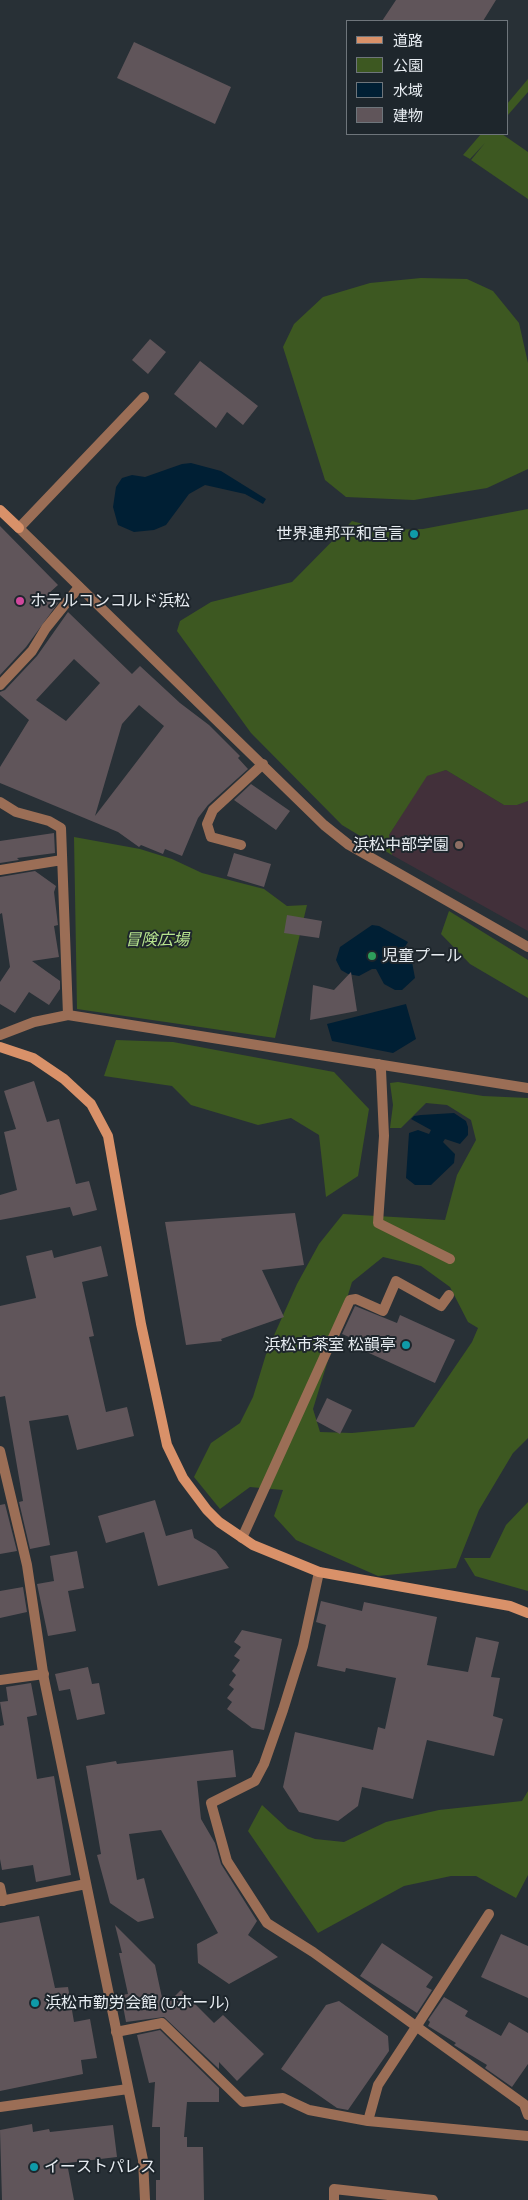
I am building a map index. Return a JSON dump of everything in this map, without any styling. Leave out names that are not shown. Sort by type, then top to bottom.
[{"type":"street","points":[[19,528],[144,397]]},
{"type":"street","points":[[0,510],[324,825],[349,845],[528,947]]},
{"type":"street","points":[[0,685],[32,651],[46,628],[79,587]]},
{"type":"street","points":[[240,845],[211,837],[207,824],[213,810],[263,764]]},
{"type":"street","points":[[0,802],[16,812],[48,821],[61,828],[68,1015]]},
{"type":"street","points":[[0,870],[62,860]]},
{"type":"street","points":[[0,1035],[34,1022],[68,1015],[528,1088]]},
{"type":"street","points":[[0,1047],[33,1058],[64,1079],[91,1104],[108,1136],[141,1324],[167,1445],[174,1462],[194,1495],[220,1522],[242,1538],[278,1557],[319,1572],[510,1606],[528,1613]]},
{"type":"street","points":[[378,1064],[381,1070],[384,1136],[378,1223],[450,1259]]},
{"type":"street","points":[[242,1538],[350,1300],[356,1299],[382,1311],[396,1281],[441,1306],[449,1295]]},
{"type":"street","points":[[0,1450],[27,1565],[44,1674],[116,2032],[144,2160],[145,2200]]},
{"type":"street","points":[[319,1572],[303,1646],[264,1764],[255,1780],[211,1803],[228,1861],[267,1923],[312,1952],[416,2027],[526,2101],[528,2115]]},
{"type":"street","points":[[0,1680],[44,1674]]},
{"type":"street","points":[[0,1887],[1,1901],[86,1884]]},
{"type":"street","points":[[368,2121],[378,2085],[489,1914]]},
{"type":"street","points":[[116,2032],[162,2023],[243,2102],[283,2098],[309,2110],[341,2118],[528,2136]]},
{"type":"street","points":[[0,2107],[128,2089]]},
{"type":"street","points":[[334,2200],[334,2189],[433,2200]]},
{"type":"shaded area","name":"浜松中部学園","points":[[446,770],[504,805],[517,805],[528,801],[528,931],[392,855],[389,835],[426,776]]},
{"type":"green space","points":[[528,79],[528,92],[508,115],[508,103]]},
{"type":"green space","points":[[480,135],[503,135],[528,152],[528,199],[471,160],[485,143],[470,159],[463,155]]},
{"type":"green space","points":[[421,278],[467,279],[493,291],[519,323],[528,363],[528,469],[487,488],[414,500],[346,497],[325,480],[283,347],[294,324],[323,297],[370,283]]},
{"type":"green space","points":[[528,509],[528,801],[517,805],[504,805],[446,770],[427,776],[389,835],[392,855],[342,825],[251,733],[177,631],[180,621],[211,602],[292,582],[352,521],[385,530],[423,529]]},
{"type":"green space","name":"冒険広場","points":[[74,837],[140,849],[172,859],[202,873],[264,889],[287,906],[307,905],[275,1038],[77,1009]]},
{"type":"green space","points":[[449,911],[528,960],[528,998],[470,964],[441,934]]},
{"type":"green space","points":[[116,1040],[173,1042],[334,1072],[369,1109],[358,1176],[326,1197],[319,1135],[291,1118],[258,1125],[191,1105],[172,1086],[104,1076]]},
{"type":"green space","points":[[398,1082],[483,1096],[528,1098],[528,1438],[513,1453],[479,1510],[456,1568],[378,1576],[296,1540],[274,1516],[283,1490],[250,1487],[220,1509],[194,1477],[211,1443],[240,1423],[253,1397],[267,1351],[297,1284],[319,1244],[343,1214],[445,1220],[457,1175],[476,1140],[471,1120],[447,1105],[426,1103],[401,1128],[390,1128],[393,1105],[390,1083]],"holes":[[[383,1257],[421,1266],[450,1287],[468,1322],[478,1328],[472,1342],[414,1427],[352,1433],[320,1432],[313,1409],[352,1282]]]},
{"type":"green space","points":[[528,1502],[528,1591],[475,1576],[464,1558],[490,1558],[506,1525]]},
{"type":"green space","points":[[528,1791],[528,1875],[516,1898],[476,1876],[451,1876],[404,1886],[318,1933],[248,1831],[262,1805],[288,1829],[315,1839],[344,1842],[386,1822],[439,1810],[522,1801]]},
{"type":"water","points":[[191,463],[221,471],[266,499],[263,504],[245,494],[205,485],[189,494],[166,525],[154,530],[134,532],[118,525],[113,507],[116,487],[122,478],[132,475],[145,477],[182,464]]},
{"type":"water","name":"児童プール","points":[[372,925],[379,926],[408,942],[402,952],[412,962],[415,978],[402,990],[395,990],[384,984],[376,969],[372,969],[359,976],[348,974],[341,970],[336,960],[340,947]]},
{"type":"water","name":"児童プール","points":[[406,1004],[416,1039],[393,1053],[332,1041],[327,1024]]},
{"type":"water","points":[[454,1113],[466,1121],[468,1135],[460,1144],[445,1139],[443,1142],[455,1154],[454,1163],[431,1185],[415,1185],[406,1178],[409,1133],[418,1130],[429,1134],[431,1130],[411,1119],[414,1116],[421,1115]]},
{"type":"building","points":[[396,0],[496,0],[484,20],[383,20]]},
{"type":"building","points":[[134,42],[231,87],[215,124],[117,78]]},
{"type":"building","points":[[150,339],[166,352],[148,374],[132,360]]},
{"type":"building","points":[[200,361],[258,406],[243,425],[227,412],[216,428],[174,394]]},
{"type":"building","name":"ホテルコンコルド浜松","points":[[0,526],[58,585],[48,594],[58,603],[26,647],[0,675]]},
{"type":"building","points":[[68,612],[132,674],[140,666],[180,703],[209,725],[240,756],[238,758],[248,769],[208,805],[198,818],[182,856],[165,849],[163,854],[141,845],[139,847],[118,832],[0,783],[0,767],[29,720],[0,695],[0,692],[5,690],[37,656]],"holes":[[[74,659],[100,683],[66,721],[36,700]],[[139,705],[164,726],[95,816],[122,724]]]},
{"type":"building","points":[[251,784],[290,811],[276,830],[234,800]]},
{"type":"building","points":[[54,833],[55,853],[17,858],[19,860],[0,863],[0,841]]},
{"type":"building","points":[[234,853],[271,864],[264,887],[227,876]]},
{"type":"building","points":[[35,871],[56,886],[54,892],[58,925],[54,926],[59,957],[32,961],[60,981],[60,989],[49,1005],[29,992],[15,1013],[0,1004],[0,982],[10,967],[2,913],[0,914],[0,877]]},
{"type":"building","points":[[287,915],[322,921],[319,938],[284,933]]},
{"type":"building","points":[[351,972],[357,1011],[310,1020],[313,985],[334,990]]},
{"type":"building","points":[[34,1081],[47,1122],[59,1119],[76,1184],[89,1181],[97,1210],[73,1216],[70,1207],[0,1220],[0,1195],[17,1190],[4,1132],[16,1129],[4,1091]]},
{"type":"building","points":[[295,1213],[304,1265],[262,1270],[284,1317],[221,1339],[222,1341],[186,1345],[165,1222]]},
{"type":"building","points":[[101,1246],[108,1276],[82,1282],[94,1336],[89,1337],[106,1412],[127,1407],[134,1436],[77,1450],[68,1415],[29,1421],[50,1545],[30,1549],[19,1502],[23,1501],[5,1396],[0,1397],[0,1306],[36,1298],[26,1256],[52,1250],[54,1258]]},
{"type":"building","name":"浜松市茶室 松韻亭","points":[[355,1306],[397,1323],[400,1315],[455,1340],[435,1383],[358,1348],[361,1342],[342,1334]]},
{"type":"building","points":[[327,1398],[352,1410],[340,1434],[316,1421]]},
{"type":"building","points":[[155,1500],[166,1536],[192,1529],[194,1538],[216,1551],[229,1568],[158,1586],[144,1532],[106,1543],[98,1516]]},
{"type":"building","points":[[5,1504],[17,1551],[0,1554],[0,1505]]},
{"type":"building","points":[[77,1551],[84,1588],[68,1591],[76,1631],[48,1636],[37,1584],[54,1581],[50,1556]]},
{"type":"building","points":[[23,1587],[27,1612],[0,1618],[0,1591]]},
{"type":"building","points":[[321,1601],[362,1611],[364,1602],[437,1617],[427,1665],[468,1672],[476,1637],[499,1642],[491,1677],[500,1678],[493,1716],[503,1719],[494,1756],[427,1740],[413,1799],[362,1787],[358,1806],[338,1821],[299,1812],[283,1787],[295,1732],[373,1750],[378,1727],[385,1729],[396,1678],[346,1668],[345,1672],[317,1666],[326,1625],[316,1622]]},
{"type":"building","points":[[242,1630],[282,1639],[264,1730],[252,1728],[227,1709],[232,1702],[227,1698],[234,1689],[229,1685],[236,1675],[232,1671],[240,1660],[234,1656],[241,1647],[234,1642]]},
{"type":"building","points":[[88,1667],[92,1684],[99,1683],[105,1714],[77,1720],[70,1689],[59,1691],[55,1674]]},
{"type":"building","points":[[31,1683],[37,1715],[27,1717],[37,1779],[54,1776],[71,1875],[36,1882],[33,1865],[2,1870],[0,1859],[0,1726],[4,1725],[0,1702],[8,1701],[6,1687]]},
{"type":"building","points":[[233,1750],[236,1777],[197,1781],[201,1819],[215,1843],[221,1864],[257,1921],[248,1935],[278,1957],[229,1984],[198,1963],[197,1944],[218,1933],[161,1830],[129,1834],[137,1880],[144,1878],[154,1918],[138,1922],[110,1903],[97,1855],[101,1854],[86,1766],[116,1761],[117,1764]]},
{"type":"building","name":"浜松市勤労会館 (Uホール)","points":[[39,1916],[55,1988],[68,1987],[74,2022],[90,2019],[97,2058],[81,2060],[83,2074],[0,2091],[0,1923]]},
{"type":"building","points":[[115,1925],[155,1965],[164,2007],[181,1990],[214,2023],[223,2015],[264,2054],[237,2081],[219,2062],[219,2069],[164,2017],[126,2022],[121,1995],[128,1994],[119,1953],[122,1953]]},
{"type":"building","points":[[501,1934],[528,1946],[528,1998],[481,1977]]},
{"type":"building","points":[[382,1943],[433,1977],[426,1987],[432,1990],[417,2013],[360,1976]]},
{"type":"building","points":[[444,1997],[468,2011],[465,2016],[501,2036],[509,2022],[528,2033],[528,2064],[512,2087],[485,2068],[487,2065],[454,2045],[456,2043],[428,2026],[430,2022],[428,2020]]},
{"type":"building","points":[[339,2001],[388,2036],[389,2051],[348,2110],[337,2108],[281,2069],[326,2005]]},
{"type":"building","points":[[160,2030],[219,2088],[219,2102],[187,2102],[184,2137],[187,2137],[187,2147],[203,2147],[204,2200],[156,2200],[156,2180],[160,2180],[160,2127],[152,2127],[155,2082],[149,2083],[137,2035]]},
{"type":"building","name":"イーストパレス","points":[[32,2124],[33,2132],[49,2129],[50,2132],[113,2125],[117,2157],[67,2163],[74,2200],[2,2200],[0,2130]]},
{"type":"place","name":"世界連邦平和宣言","points":[[414,534]]},
{"type":"place","name":"ホテルコンコルド浜松","points":[[20,601]]},
{"type":"place","name":"浜松中部学園","points":[[459,845]]},
{"type":"place","name":"児童プール","points":[[372,956]]},
{"type":"place","name":"浜松市茶室 松韻亭","points":[[406,1345]]},
{"type":"place","name":"浜松市勤労会館 (Uホール)","points":[[35,2003]]},
{"type":"place","name":"イーストパレス","points":[[34,2167]]}]
